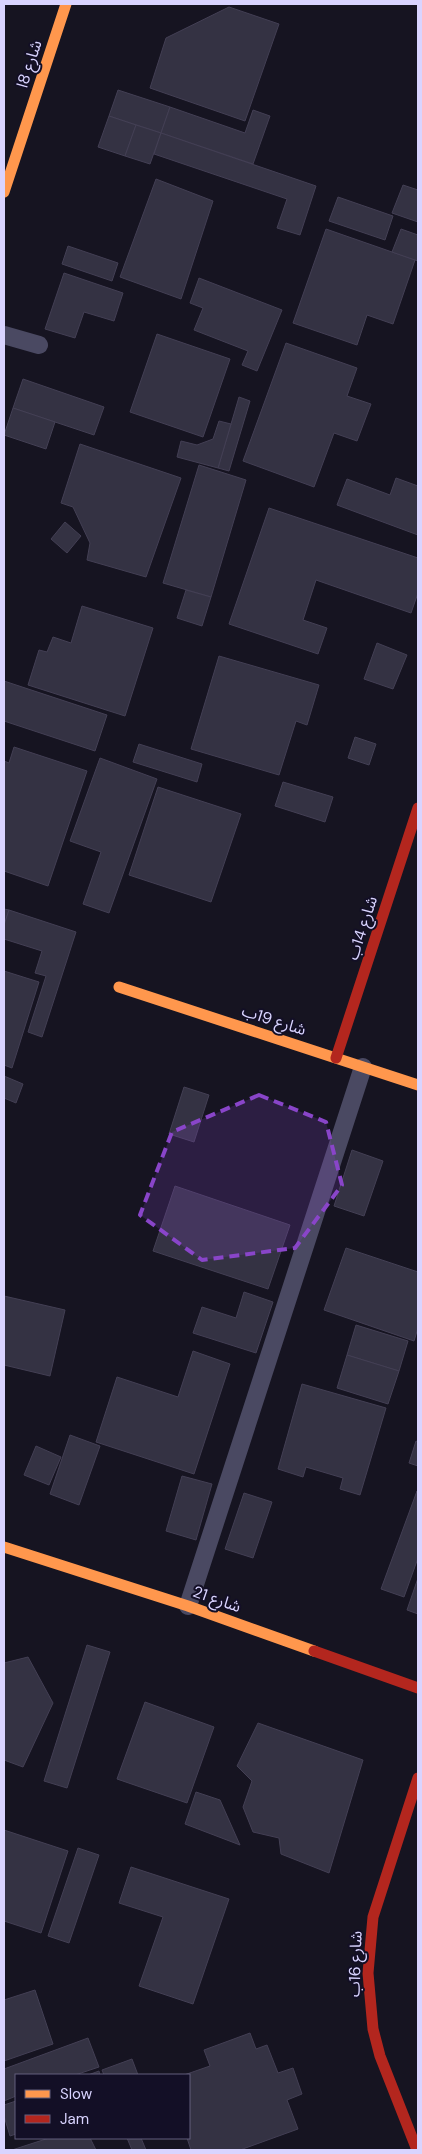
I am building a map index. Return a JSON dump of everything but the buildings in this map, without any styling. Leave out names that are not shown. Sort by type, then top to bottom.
[{"type":"street","name":"شارع 8ا","points":[[4,192],[66,4]]},
{"type":"street","name":"شارع 14ب","points":[[336,1058],[418,808]]},
{"type":"street","name":"شارع 19ب","points":[[119,987],[418,1085]]},
{"type":"street","name":"شارع 21","points":[[4,1547],[188,1606],[418,1688]]},
{"type":"street","name":"شارع 16ب","points":[[417,2150],[380,2056],[373,2029],[368,1973],[373,1917],[418,1778]]},
{"type":"lane","points":[[4,335],[39,346]]},
{"type":"lane","points":[[188,1606],[363,1067]]},
{"type":"highlighted area","points":[[259,1095],[326,1122],[342,1185],[295,1248],[202,1260],[140,1215],[172,1132]]},
{"type":"traffic: slow","points":[[4,192],[66,4]]},
{"type":"traffic: slow","points":[[119,987],[418,1085]]},
{"type":"traffic: slow","points":[[4,1547],[188,1606],[314,1651]]},
{"type":"traffic: jam","points":[[336,1058],[418,808]]},
{"type":"traffic: jam","points":[[314,1651],[418,1688]]},
{"type":"traffic: jam","points":[[417,2150],[380,2056],[373,2029],[368,1973],[373,1917],[418,1778]]}]
